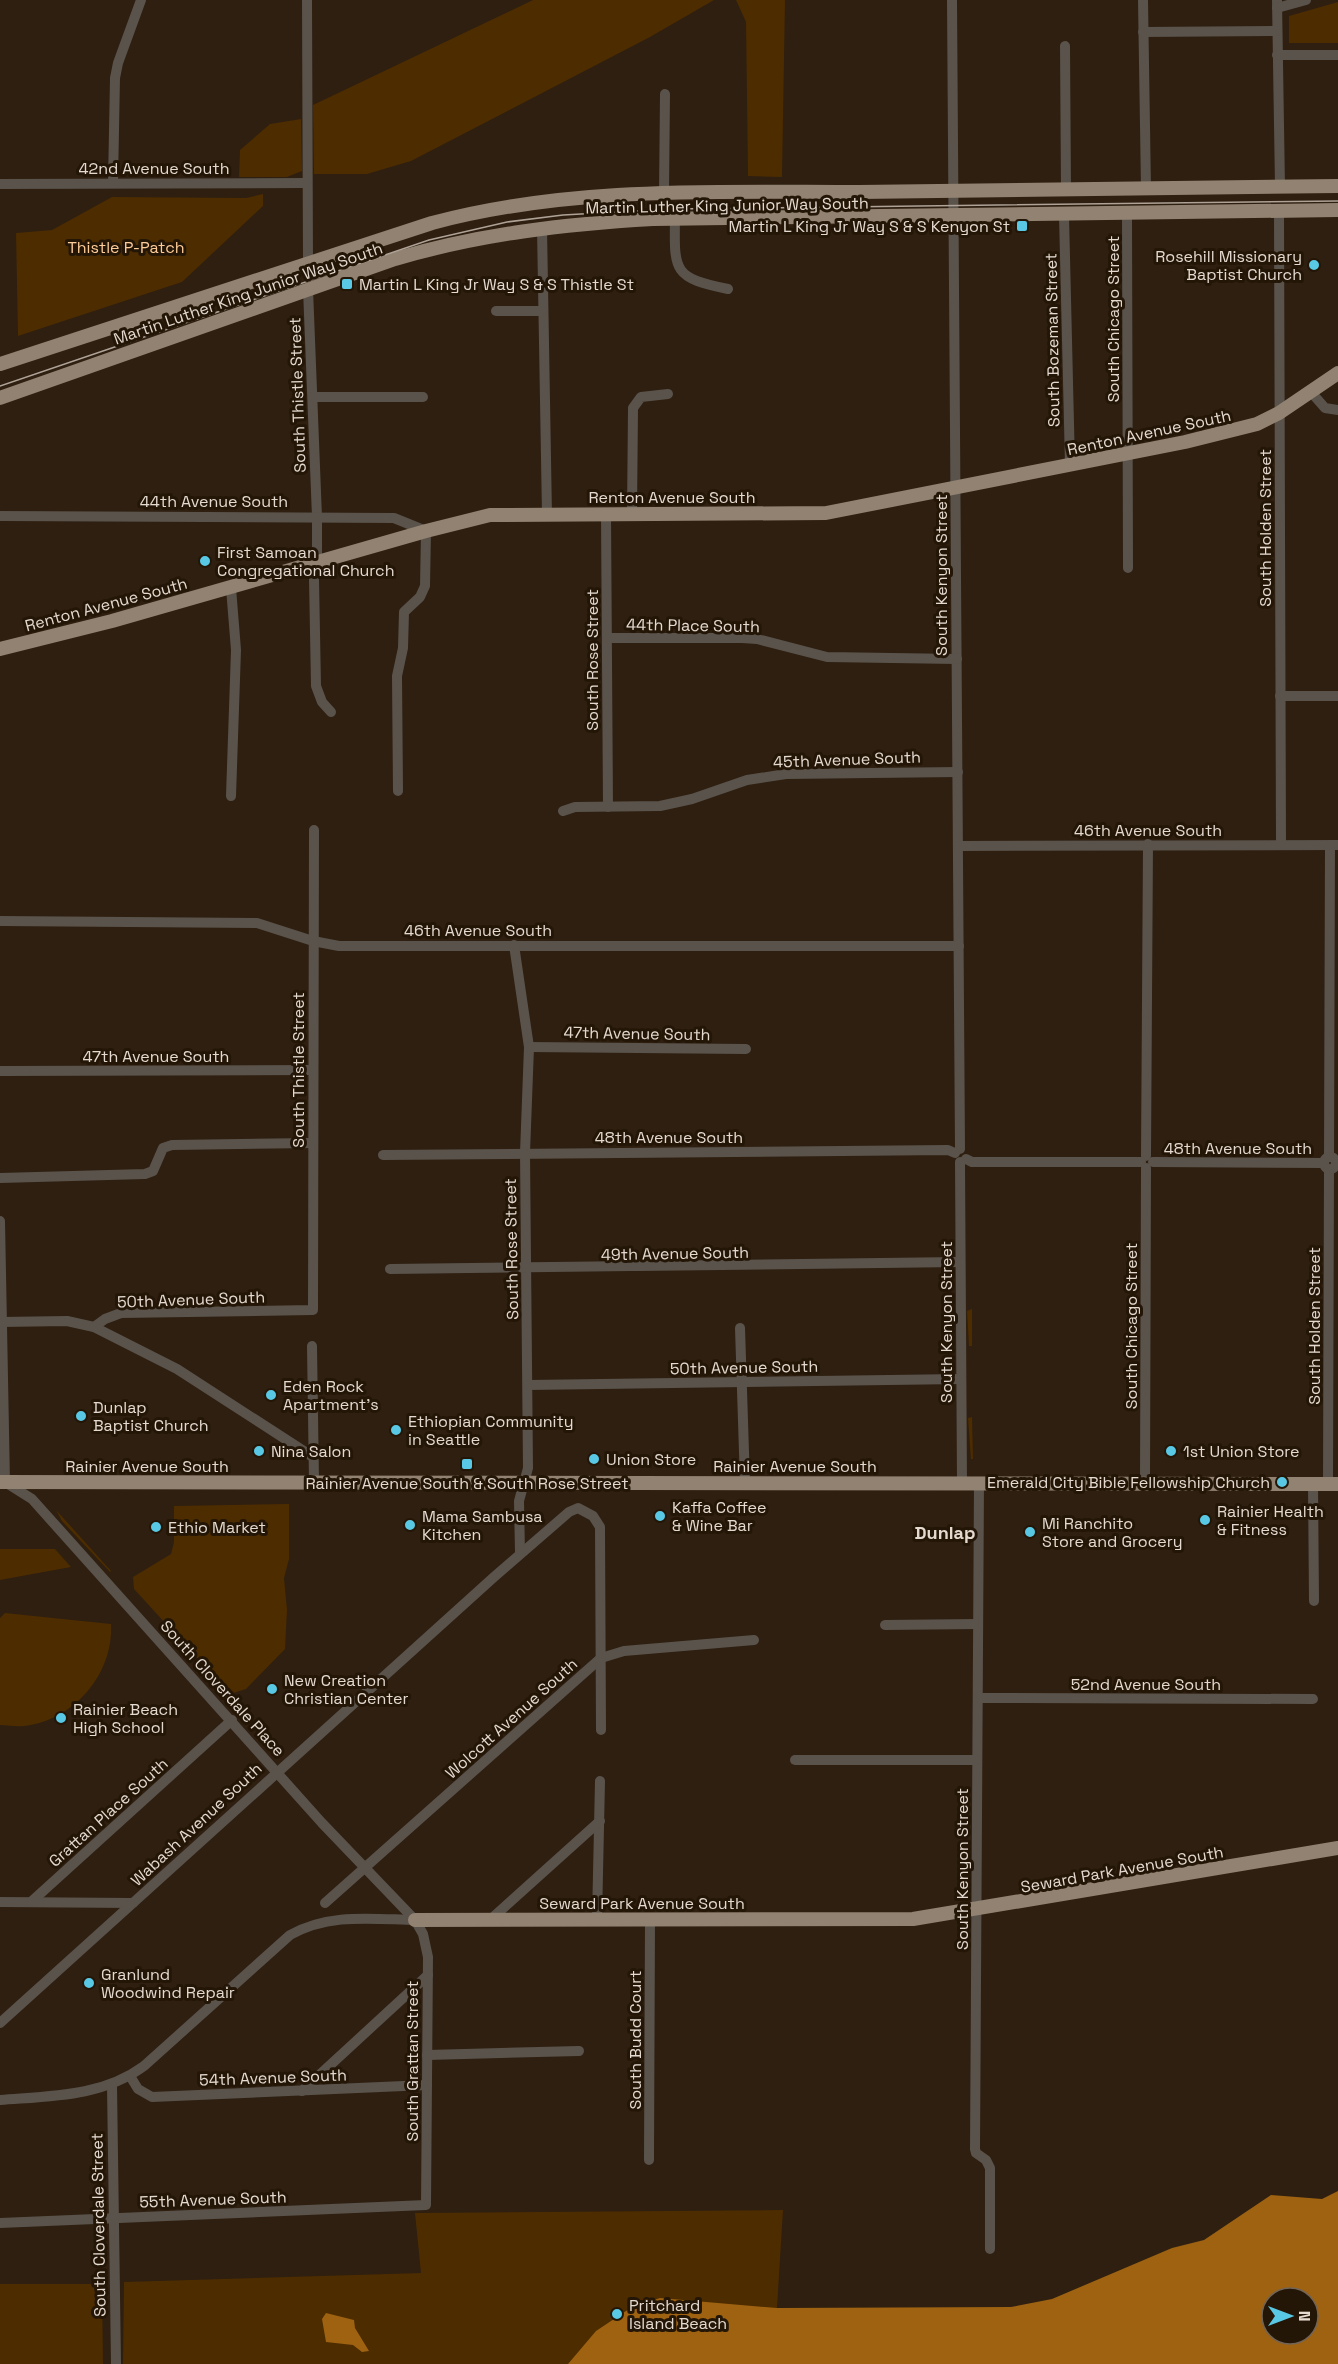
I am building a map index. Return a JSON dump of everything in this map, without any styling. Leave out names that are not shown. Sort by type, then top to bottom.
[{"type":"main road","name":"Martin Luther King Junior Way South","points":[[0,364],[469,213],[548,201],[664,193],[1066,191],[1338,186]]},
{"type":"main road","name":"Martin Luther King Junior Way South","points":[[0,398],[308,289],[437,247],[542,228],[675,219],[1127,215],[1338,210]]},
{"type":"main road","name":"Renton Avenue South","points":[[0,649],[231,588],[426,531],[490,515],[826,513],[1240,430],[1279,413],[1338,373]]},
{"type":"main road","name":"Rainier Avenue South","points":[[2,1482],[1333,1484]]},
{"type":"main road","name":"Seward Park Avenue South","points":[[415,1920],[892,1921],[977,1911],[1338,1848]]},
{"type":"street","points":[[113,183],[117,63],[141,0]]},
{"type":"street","points":[[307,0],[308,263]]},
{"type":"street","name":"South Kenyon Street","points":[[952,0],[962,1482]]},
{"type":"street","points":[[1143,0],[1146,189]]},
{"type":"street","points":[[1280,187],[1277,4],[1306,0]]},
{"type":"street","points":[[1143,32],[1277,31]]},
{"type":"street","points":[[1065,46],[1066,191]]},
{"type":"street","points":[[1277,55],[1338,55]]},
{"type":"street","points":[[664,193],[665,94]]},
{"type":"street","name":"42nd Avenue South","points":[[0,184],[307,183]]},
{"type":"street","name":"South Holden Street","points":[[1279,212],[1281,845]]},
{"type":"street","name":"South Bozeman Street","points":[[1064,215],[1070,465]]},
{"type":"street","name":"South Chicago Street","points":[[1127,215],[1128,568]]},
{"type":"street","points":[[675,219],[675,256],[682,273],[700,284],[728,289]]},
{"type":"street","points":[[542,228],[547,514]]},
{"type":"street","name":"South Thistle Street","points":[[308,289],[317,517],[317,562],[314,579],[316,686],[322,702],[331,711]]},
{"type":"street","points":[[496,311],[542,311]]},
{"type":"street","points":[[1311,392],[1325,408],[1338,410]]},
{"type":"street","points":[[632,514],[633,408],[641,397],[668,394]]},
{"type":"street","points":[[313,397],[423,397]]},
{"type":"street","name":"South Rose Street","points":[[606,514],[608,807]]},
{"type":"street","name":"44th Avenue South","points":[[0,516],[394,518],[426,531]]},
{"type":"street","points":[[398,791],[397,676],[403,648],[404,612],[420,597],[426,586],[426,531]]},
{"type":"street","points":[[231,588],[236,650],[231,796]]},
{"type":"street","name":"44th Place South","points":[[607,638],[750,638],[827,657],[957,659]]},
{"type":"street","points":[[1280,696],[1338,696]]},
{"type":"street","name":"45th Avenue South","points":[[563,811],[575,807],[673,804],[747,780],[775,776],[958,772]]},
{"type":"street","name":"South Thistle Street","points":[[313,1311],[314,830]]},
{"type":"street","name":"South Chicago Street","points":[[1145,1484],[1148,844]]},
{"type":"street","name":"South Holden Street","points":[[1333,1484],[1331,1163],[1334,845]]},
{"type":"street","name":"46th Avenue South","points":[[958,846],[1334,845]]},
{"type":"street","name":"46th Avenue South","points":[[0,921],[257,923],[313,941],[339,946],[959,946]]},
{"type":"street","name":"South Rose Street","points":[[514,945],[529,1047],[525,1153],[528,1468],[519,1501],[520,1554]]},
{"type":"street","name":"47th Avenue South","points":[[529,1047],[746,1049]]},
{"type":"street","name":"47th Avenue South","points":[[0,1071],[313,1070]]},
{"type":"street","points":[[0,1178],[150,1173],[163,1148],[172,1145],[313,1143]]},
{"type":"street","name":"48th Avenue South","points":[[384,1155],[948,1150],[972,1162],[1331,1163]]},
{"type":"street","points":[[0,1221],[2,1482]]},
{"type":"street","name":"49th Avenue South","points":[[390,1269],[960,1262]]},
{"type":"street","name":"50th Avenue South","points":[[94,1326],[121,1313],[313,1311]]},
{"type":"street","points":[[1,1322],[67,1321],[94,1326],[177,1369],[313,1456]]},
{"type":"street","points":[[740,1328],[745,1483]]},
{"type":"street","points":[[312,1346],[314,1482]]},
{"type":"street","name":"50th Avenue South","points":[[528,1385],[961,1379]]},
{"type":"street","name":"South Cloverdale Place","points":[[2,1482],[32,1499],[365,1868],[415,1920]]},
{"type":"street","name":"South Kenyon Street","points":[[979,1483],[975,2149],[989,2165],[990,2249]]},
{"type":"street","points":[[1313,1484],[1314,1601]]},
{"type":"street","name":"Wabash Avenue South","points":[[0,2023],[277,1770],[520,1554],[578,1508],[593,1516],[600,1527],[601,1658]]},
{"type":"street","points":[[885,1625],[978,1624]]},
{"type":"street","name":"Wolcott Avenue South","points":[[325,1903],[601,1658],[624,1651],[754,1640]]},
{"type":"street","points":[[601,1658],[601,1730]]},
{"type":"street","name":"52nd Avenue South","points":[[978,1698],[1313,1700]]},
{"type":"street","name":"Grattan Place South","points":[[31,1902],[232,1720]]},
{"type":"street","points":[[795,1760],[977,1760]]},
{"type":"street","points":[[597,1919],[600,1781]]},
{"type":"street","points":[[490,1920],[600,1821]]},
{"type":"street","points":[[0,1902],[132,1903]]},
{"type":"street","name":"Seward Park Avenue South","points":[[0,2100],[70,2094],[112,2085],[130,2076],[290,1935],[309,1925],[334,1919],[415,1920]]},
{"type":"street","name":"South Grattan Street","points":[[415,1920],[426,1944],[428,1975],[426,2205]]},
{"type":"street","name":"South Budd Court","points":[[649,2160],[650,1920]]},
{"type":"street","points":[[302,2091],[428,1975]]},
{"type":"street","points":[[427,2055],[579,2051]]},
{"type":"street","name":"54th Avenue South","points":[[130,2076],[138,2089],[152,2097],[427,2085]]},
{"type":"street","name":"South Cloverdale Street","points":[[112,2085],[116,2364]]},
{"type":"street","name":"55th Avenue South","points":[[0,2223],[426,2205]]},
{"type":"green space","points":[[533,0],[714,0],[650,37],[411,161],[367,174],[314,174],[313,105]]},
{"type":"green space","points":[[736,0],[785,0],[782,177],[748,176],[746,22]]},
{"type":"green space","points":[[1338,2],[1338,43],[1289,43],[1289,16]]},
{"type":"green space","points":[[301,119],[302,171],[287,177],[239,177],[240,150],[270,124]]},
{"type":"green space","name":"Thistle P-Patch","points":[[263,194],[263,206],[182,282],[18,336],[16,233],[52,230],[112,197],[246,198]]},
{"type":"green space","points":[[972,1309],[972,1346],[969,1346],[967,1311]]},
{"type":"green space","points":[[972,1417],[973,1459],[971,1459],[968,1418]]},
{"type":"green space","points":[[289,1504],[289,1559],[284,1578],[287,1610],[285,1649],[246,1689],[230,1694],[134,1589],[133,1577],[171,1554],[174,1542],[174,1506]]},
{"type":"green space","points":[[56,1510],[111,1571],[110,1572],[62,1521]]},
{"type":"green space","points":[[0,1549],[55,1549],[71,1567],[0,1580]]},
{"type":"green space","points":[[5,1613],[111,1624],[106,1660],[98,1677],[74,1705],[59,1715],[42,1722],[21,1726],[0,1725],[0,1618]]},
{"type":"green space","name":"Pritchard Island Beach","points":[[783,2210],[777,2308],[667,2364],[123,2364],[124,2282],[421,2273],[415,2213]]},
{"type":"green space","points":[[0,2284],[102,2284],[103,2364],[0,2364]]},
{"type":"shaded area","points":[[1338,2191],[1338,2364],[568,2364],[596,2331],[632,2307],[660,2298],[777,2308],[1011,2307],[1052,2299],[1172,2248],[1204,2240],[1271,2195],[1322,2199]]},
{"type":"shaded area","points":[[326,2313],[354,2320],[355,2328],[369,2351],[362,2352],[353,2345],[326,2342],[322,2319]]},
{"type":"tram line","points":[[0,386],[429,240],[507,222],[563,215],[671,209],[1338,201]]},
{"type":"place","name":"Martin L King Jr Way S & S Kenyon St","points":[[1022,226]]},
{"type":"place","name":"Rosehill Missionary Baptist Church","points":[[1314,265]]},
{"type":"place","name":"Martin L King Jr Way S & S Thistle St","points":[[347,284]]},
{"type":"place","name":"First Samoan Congregational Church","points":[[205,561]]},
{"type":"place","name":"Eden Rock Apartment's","points":[[271,1395]]},
{"type":"place","name":"Dunlap Baptist Church","points":[[81,1416]]},
{"type":"place","name":"Ethiopian Community in Seattle","points":[[396,1430]]},
{"type":"place","name":"Nina Salon","points":[[259,1451]]},
{"type":"place","name":"1st Union Store","points":[[1171,1451]]},
{"type":"place","name":"Union Store","points":[[594,1459]]},
{"type":"place","name":"Rainier Avenue South & South Rose Street","points":[[467,1464]]},
{"type":"place","name":"Emerald City Bible Fellowship Church","points":[[1282,1482]]},
{"type":"place","name":"Kaffa Coffee & Wine Bar","points":[[660,1516]]},
{"type":"place","name":"Rainier Health & Fitness","points":[[1205,1520]]},
{"type":"place","name":"Mama Sambusa Kitchen","points":[[410,1525]]},
{"type":"place","name":"Ethio Market","points":[[156,1527]]},
{"type":"place","name":"Mi Ranchito Store and Grocery","points":[[1030,1532]]},
{"type":"place","name":"New Creation Christian Center","points":[[272,1689]]},
{"type":"place","name":"Rainier Beach High School","points":[[61,1718]]},
{"type":"place","name":"Granlund Woodwind Repair","points":[[89,1983]]},
{"type":"place","name":"Pritchard Island Beach","points":[[617,2314]]},
{"type":"district","name":"Dunlap","points":[[945,1533]]}]
